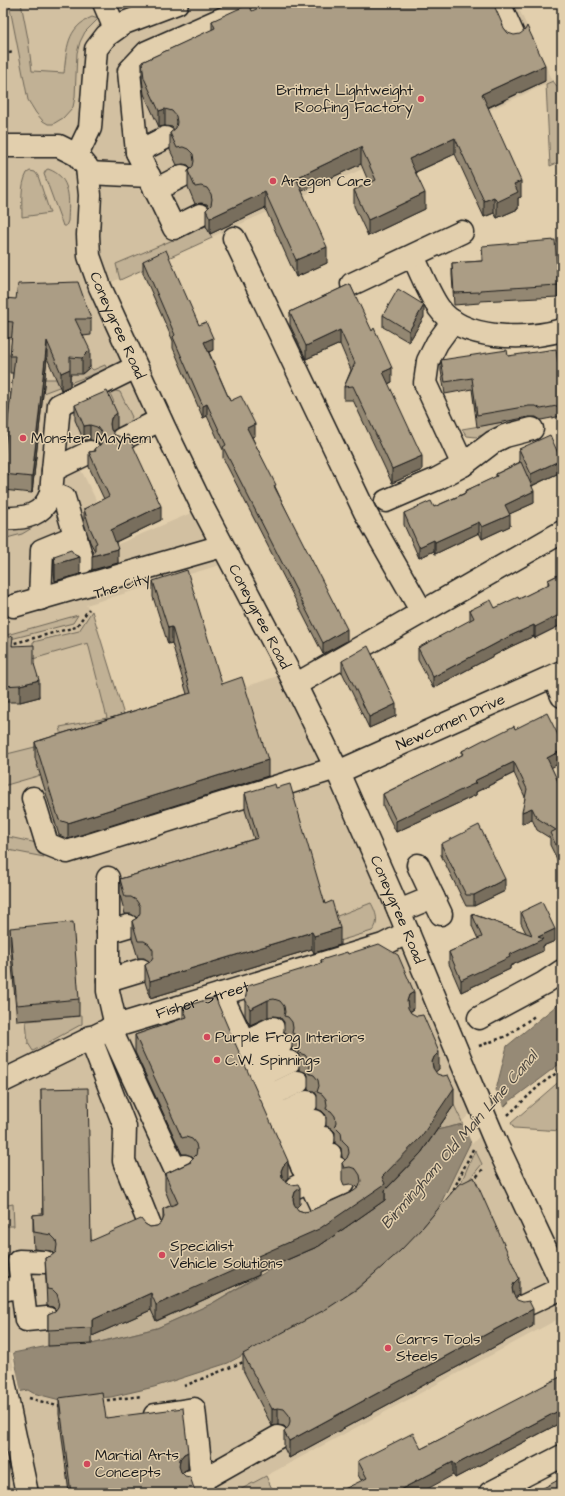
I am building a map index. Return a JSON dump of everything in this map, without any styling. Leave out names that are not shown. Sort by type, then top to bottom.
[{"type":"main road","points":[[104,3],[115,29]]},
{"type":"main road","points":[[82,164],[90,128],[96,49],[106,36],[124,23],[177,3]]},
{"type":"main road","points":[[496,10],[515,39]]},
{"type":"main road","points":[[200,215],[174,228],[137,152],[128,71],[147,52],[254,11]]},
{"type":"main road","points":[[137,152],[165,138]]},
{"type":"main road","points":[[3,146],[59,146],[82,164],[152,183],[182,176]]},
{"type":"main road","name":"Coneygree Road","points":[[82,164],[90,195],[88,234],[90,256],[100,287],[160,420],[222,546],[295,685],[337,770],[408,932],[498,1147]]},
{"type":"main road","points":[[352,284],[462,232]]},
{"type":"main road","points":[[234,238],[365,512],[422,612]]},
{"type":"main road","points":[[412,256],[439,308],[453,322],[475,332],[516,336],[548,334],[562,330]]},
{"type":"main road","points":[[453,322],[437,343],[428,361],[425,383],[463,465]]},
{"type":"main road","points":[[3,518],[23,518],[36,513],[48,502],[51,493],[59,405],[136,367]]},
{"type":"main road","points":[[122,439],[160,420]]},
{"type":"main road","points":[[386,501],[437,479],[463,465],[493,442],[505,436],[532,429]]},
{"type":"main road","points":[[53,470],[90,452]]},
{"type":"main road","points":[[51,493],[64,498],[83,562]]},
{"type":"main road","points":[[295,685],[562,532]]},
{"type":"main road","points":[[40,599],[42,550],[76,536]]},
{"type":"main road","points":[[14,606],[222,546]]},
{"type":"main road","name":"Newcomen Drive","points":[[33,798],[47,844],[67,852],[103,836],[206,804],[337,770],[559,682]]},
{"type":"main road","points":[[399,911],[437,906],[418,865]]},
{"type":"main road","points":[[108,878],[118,929],[108,980],[113,1027],[162,1128],[176,1171],[185,1166]]},
{"type":"main road","name":"Fisher Street","points":[[3,1081],[113,1027],[197,1010],[221,994],[280,984],[383,944],[408,932]]},
{"type":"main road","points":[[108,980],[142,970]]},
{"type":"main road","points":[[479,1018],[544,983],[562,971]]},
{"type":"main road","points":[[221,994],[292,1137]]},
{"type":"main road","points":[[419,1020],[441,1011]]},
{"type":"main road","points":[[90,1037],[125,1127],[124,1161],[152,1231]]},
{"type":"main road","points":[[292,1137],[281,1045],[292,1137]]},
{"type":"main road","points":[[444,1080],[464,1066]]},
{"type":"main road","points":[[292,1137],[298,1082]]},
{"type":"main road","points":[[498,1147],[562,1284]]},
{"type":"main road","points":[[45,1262],[20,1261],[12,1288],[26,1320],[47,1318]]},
{"type":"main road","points":[[524,1306],[562,1288]]},
{"type":"main road","points":[[3,1376],[17,1406],[27,1493]]},
{"type":"main road","points":[[133,1419],[194,1409],[199,1485],[278,1437]]},
{"type":"main road","points":[[490,1493],[562,1456]]},
{"type":"path","points":[[3,54],[14,52]]},
{"type":"path","name":"The City","points":[[3,646],[76,627],[89,608]]},
{"type":"path","points":[[464,1066],[538,1014]]},
{"type":"path","points":[[472,1182],[498,1147]]},
{"type":"path","points":[[179,1388],[248,1360]]},
{"type":"path","points":[[94,1402],[144,1395]]},
{"type":"path","points":[[17,1406],[30,1398],[57,1406],[64,1406]]},
{"type":"shaded area","points":[[3,3],[516,3],[553,81],[101,287],[164,427],[80,468],[118,544],[203,508],[230,562],[86,605],[92,611],[128,727],[289,672],[562,1284],[562,1317],[234,1493],[3,1493]]},
{"type":"shaded area","points":[[9,3],[21,3],[32,71],[64,73],[67,48],[73,33],[83,22],[92,17],[98,19],[85,32],[80,42],[77,53],[75,97],[73,107],[63,118],[53,124],[48,124],[43,121],[28,100]]},
{"type":"shaded area","points":[[553,81],[562,93],[562,161],[550,166],[546,84]]},
{"type":"shaded area","points":[[48,169],[56,173],[61,178],[67,190],[68,221],[66,226],[63,226],[44,174]]},
{"type":"shaded area","points":[[30,171],[35,172],[38,176],[50,213],[22,217],[23,183],[27,173]]},
{"type":"shaded area","points":[[206,226],[212,238],[120,280],[116,264]]},
{"type":"shaded area","points":[[105,365],[107,369],[43,393],[44,379],[70,379],[70,374],[90,367],[93,370]]},
{"type":"shaded area","points":[[108,389],[120,392],[132,417],[127,425],[119,432],[107,405],[114,402]]},
{"type":"shaded area","points":[[515,420],[516,425],[476,437],[467,436],[462,429]]},
{"type":"shaded area","points":[[32,528],[22,534],[3,539],[3,530]]},
{"type":"shaded area","points":[[92,611],[128,728],[41,775],[3,786],[3,755],[63,740],[60,727],[107,718],[88,643],[33,659],[33,642],[79,631]]},
{"type":"shaded area","points":[[78,615],[73,623],[3,641],[3,636]]},
{"type":"shaded area","points":[[3,816],[4,836],[37,843],[44,857],[3,849]]},
{"type":"shaded area","points":[[371,903],[376,914],[377,921],[372,931],[339,941],[332,918]]},
{"type":"shaded area","points":[[82,1016],[82,1024],[33,1051],[28,1043],[26,1021]]},
{"type":"shaded area","points":[[562,1079],[562,1131],[514,1128],[511,1123]]},
{"type":"shaded area","points":[[454,1105],[463,1124],[437,1130]]},
{"type":"shaded area","points":[[475,1150],[482,1164],[455,1197]]},
{"type":"shaded area","points":[[13,1204],[14,1226],[3,1226],[3,1206]]},
{"type":"shaded area","points":[[90,1225],[93,1257],[151,1310],[157,1321],[259,1275],[211,1304],[157,1328],[92,1344]]},
{"type":"shaded area","points":[[266,1476],[274,1493],[234,1493]]},
{"type":"water","name":"Birmingham Old Main Line Canal","points":[[562,1001],[562,1062],[510,1101],[471,1141],[438,1209],[417,1234],[397,1255],[357,1288],[324,1312],[228,1363],[154,1387],[111,1397],[60,1400],[33,1393],[28,1390],[3,1395],[17,1371],[13,1353],[48,1346],[92,1344],[157,1328],[211,1304],[288,1259],[319,1246],[359,1218],[421,1153],[437,1130],[463,1124],[496,1090],[507,1046]]},
{"type":"pier","points":[[494,1087],[505,1109],[472,1144],[462,1122]]},
{"type":"pier","points":[[11,1353],[13,1353],[21,1393],[3,1397],[3,1372],[14,1370]]},
{"type":"building","points":[[269,3],[493,3],[504,28],[508,33],[514,35],[520,34],[527,26],[545,65],[482,94],[521,181],[514,184],[518,192],[497,202],[494,197],[484,201],[455,138],[409,159],[425,193],[368,220],[354,190],[376,180],[361,147],[296,178],[327,247],[296,260],[265,192],[210,218],[206,210],[211,205],[211,194],[207,188],[201,186],[195,187],[188,171],[193,166],[193,154],[188,149],[183,147],[177,148],[170,133],[176,128],[176,116],[172,111],[165,109],[159,111],[144,78],[142,62],[215,28],[212,21],[249,4],[252,11]]},
{"type":"building","points":[[555,240],[558,285],[454,293],[452,263],[483,261],[482,246]]},
{"type":"building","points":[[166,250],[199,325],[206,322],[213,338],[204,342],[230,401],[241,396],[255,424],[247,428],[276,485],[274,486],[347,629],[323,643],[223,447],[226,445],[207,404],[203,406],[173,337],[175,335],[143,261]]},
{"type":"building","name":"Monster Mayhem","points":[[78,282],[91,319],[75,319],[90,350],[82,358],[70,357],[70,369],[61,373],[47,341],[32,477],[3,474],[15,356],[10,356],[13,322],[3,321],[4,298],[16,299],[18,284]]},
{"type":"building","points":[[350,284],[372,331],[374,328],[392,368],[383,372],[422,456],[392,469],[353,386],[344,387],[355,363],[340,330],[306,346],[290,312]]},
{"type":"building","points":[[398,289],[424,305],[409,331],[383,315]]},
{"type":"building","points":[[556,349],[558,363],[562,361],[562,405],[541,409],[536,406],[529,406],[477,415],[472,378],[445,382],[441,360],[507,350],[508,356]]},
{"type":"building","points":[[107,391],[117,413],[111,418],[111,430],[115,435],[121,437],[128,435],[161,506],[111,530],[118,549],[92,556],[95,550],[95,544],[97,543],[84,509],[109,496],[89,452],[96,451],[95,449],[101,444],[101,432],[97,427],[90,425],[84,426],[75,405]]},
{"type":"building","points":[[550,435],[561,460],[531,474],[519,449]]},
{"type":"building","points":[[521,462],[534,491],[505,505],[510,515],[482,527],[479,522],[435,542],[434,540],[419,547],[404,513],[431,501],[434,507],[466,493],[465,491],[497,476],[496,474]]},
{"type":"building","points":[[71,550],[75,555],[80,557],[55,564],[54,556]]},
{"type":"building","points":[[187,570],[222,684],[242,677],[268,760],[68,823],[59,820],[35,742],[191,693],[172,627],[168,628],[153,581]]},
{"type":"building","points":[[562,573],[562,607],[558,608],[561,614],[535,627],[534,625],[510,636],[433,677],[418,648],[474,618],[470,610],[491,600],[495,608],[518,597],[519,599],[549,584],[548,580]]},
{"type":"building","points":[[13,636],[12,646],[34,645],[34,664],[39,680],[20,685],[3,686],[3,639]]},
{"type":"building","points":[[368,646],[396,704],[369,717],[342,661]]},
{"type":"building","points":[[547,713],[562,743],[562,750],[547,758],[562,790],[562,857],[550,833],[556,830],[537,818],[532,808],[522,812],[527,789],[514,762],[474,781],[476,783],[396,821],[383,794],[464,754],[462,751],[485,739],[486,740],[514,726],[515,729]]},
{"type":"building","points":[[275,784],[276,788],[290,784],[325,904],[332,901],[340,928],[314,936],[312,932],[150,981],[145,965],[150,962],[153,957],[153,950],[149,944],[144,941],[138,941],[132,921],[137,918],[140,913],[140,906],[136,900],[131,897],[125,897],[120,879],[258,838],[245,793]]},
{"type":"building","points":[[479,825],[505,879],[474,895],[466,895],[441,844]]},
{"type":"building","points":[[542,902],[555,929],[538,937],[543,939],[509,955],[510,957],[461,980],[449,952],[482,937],[472,914],[532,935],[521,912]]},
{"type":"building","points":[[73,922],[79,999],[17,1005],[10,928]]},
{"type":"building","points":[[379,944],[398,955],[414,992],[409,995],[407,1001],[408,1008],[411,1013],[417,1016],[423,1015],[439,1052],[434,1057],[432,1062],[433,1068],[437,1074],[443,1076],[448,1075],[454,1088],[421,1137],[382,1177],[385,1184],[319,1229],[258,1256],[259,1259],[156,1305],[151,1293],[92,1320],[92,1328],[48,1330],[48,1314],[55,1311],[58,1307],[59,1301],[57,1294],[53,1290],[47,1289],[45,1258],[56,1252],[56,1240],[51,1235],[34,1232],[33,1215],[43,1214],[41,1089],[88,1088],[91,1241],[141,1219],[150,1227],[157,1226],[162,1222],[164,1217],[163,1209],[178,1203],[165,1174],[191,1162],[190,1161],[196,1155],[197,1149],[196,1144],[192,1139],[186,1137],[182,1138],[135,1035],[187,1017],[183,1007],[215,997],[288,1161],[283,1166],[281,1171],[282,1177],[286,1183],[292,1185],[298,1184],[300,1188],[295,1192],[293,1199],[298,1210],[304,1212],[310,1211],[354,1191],[359,1187],[361,1181],[360,1175],[356,1169],[350,1167],[344,1168],[342,1163],[347,1158],[349,1153],[348,1146],[342,1140],[341,1132],[335,1126],[335,1116],[331,1111],[326,1109],[326,1099],[322,1094],[317,1092],[319,1086],[318,1080],[314,1075],[308,1073],[310,1067],[309,1060],[305,1055],[299,1053],[301,1047],[300,1040],[292,1033],[292,1022],[288,1017],[284,1016],[284,1006],[280,1001],[274,999],[268,1000],[250,1009],[245,999],[248,986],[322,963],[321,960],[347,952],[348,954]]},
{"type":"building","name":"Carrs Tools Steels","points":[[474,1177],[519,1278],[514,1283],[512,1288],[513,1294],[517,1300],[523,1302],[529,1301],[533,1309],[289,1441],[284,1432],[289,1426],[289,1415],[284,1409],[272,1409],[243,1354],[328,1308],[357,1289],[400,1251],[423,1227],[458,1185]]},
{"type":"building","points":[[562,1376],[562,1409],[455,1465],[453,1462],[394,1493],[336,1493],[367,1478],[358,1461],[413,1433],[421,1449]]},
{"type":"building","points":[[102,1392],[106,1418],[183,1408],[188,1452],[180,1459],[179,1466],[181,1472],[185,1476],[190,1477],[195,1491],[187,1493],[71,1493],[59,1398]]},
{"type":"building","points":[[562,1478],[562,1493],[534,1493]]},
{"type":"place","name":"Britmet Lightweight Roofing Factory","points":[[421,99]]},
{"type":"place","name":"Aregon Care","points":[[273,181]]},
{"type":"place","name":"Monster Mayhem","points":[[23,438]]},
{"type":"place","name":"Purple Frog Interiors","points":[[207,1037]]},
{"type":"place","name":"C.W. Spinnings","points":[[217,1060]]},
{"type":"place","name":"Specialist Vehicle Solutions","points":[[162,1255]]},
{"type":"place","name":"Carrs Tools Steels","points":[[388,1348]]},
{"type":"place","name":"Martial Arts Concepts","points":[[87,1464]]}]
